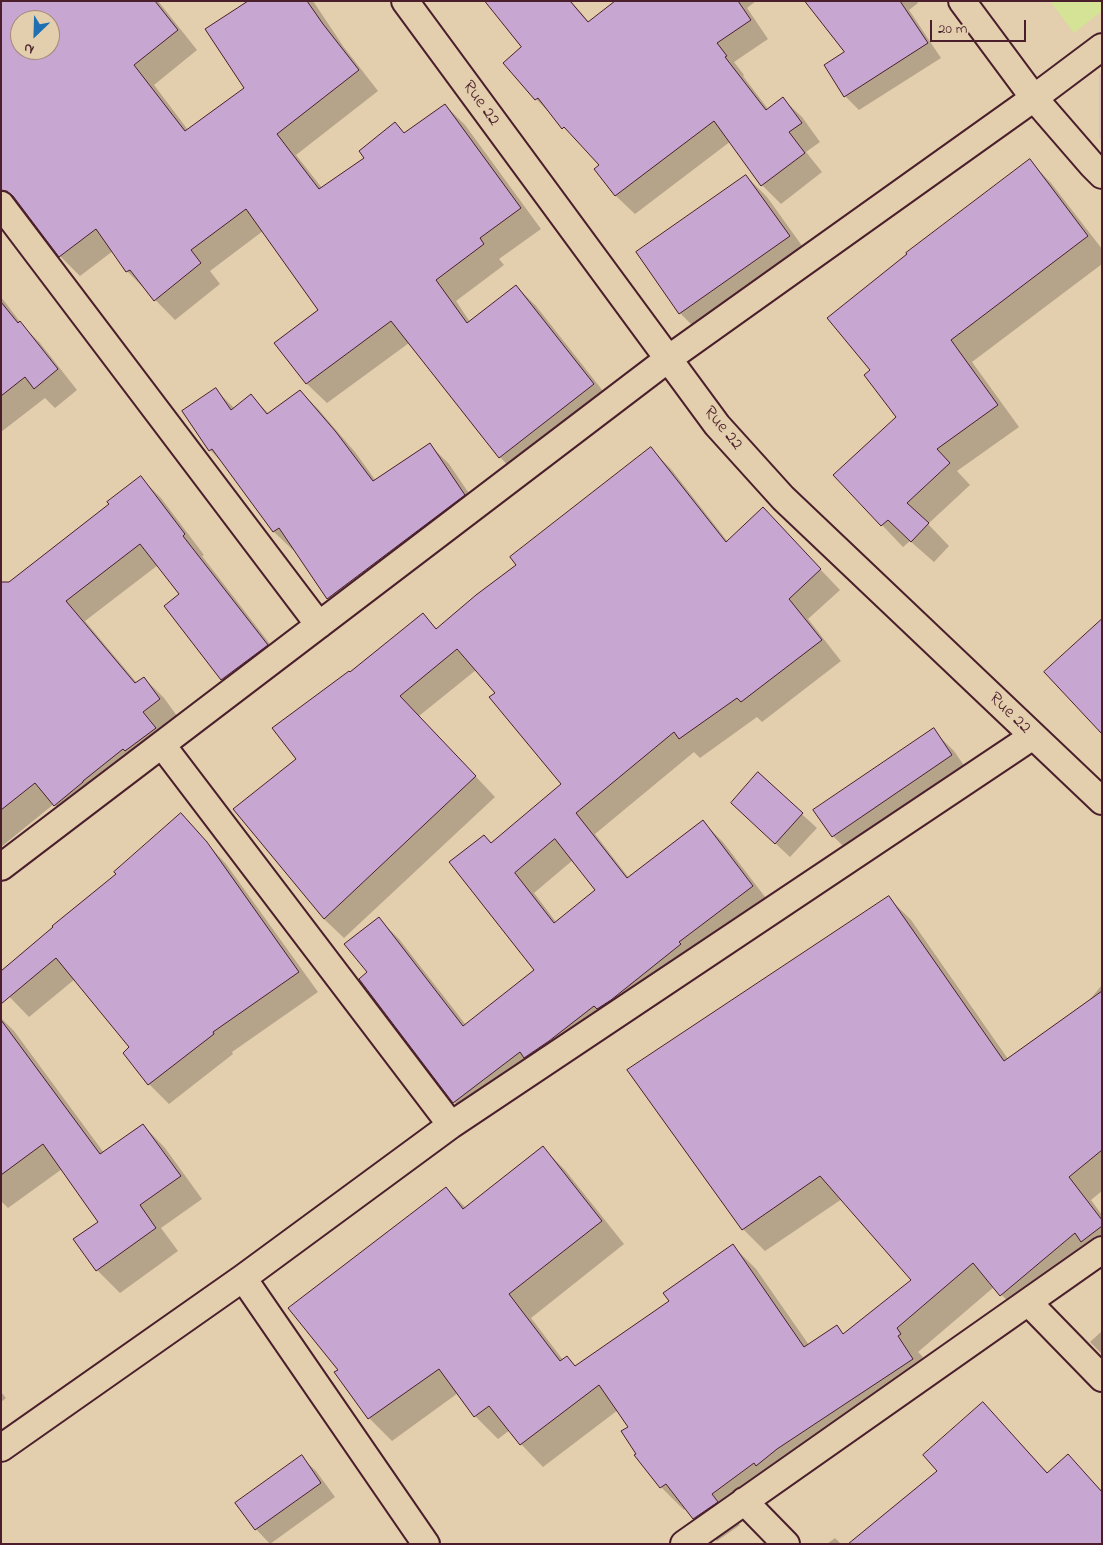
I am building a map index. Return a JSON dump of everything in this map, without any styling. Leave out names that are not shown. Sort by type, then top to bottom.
[{"type":"street","name":"Rue 22","points":[[405,1],[717,425],[783,498],[1102,801]]},
{"type":"street","points":[[962,1],[1034,98],[1102,174]]},
{"type":"street","points":[[1,867],[668,359],[1034,98],[1102,47]]},
{"type":"street","points":[[1,205],[318,625]]},
{"type":"street","points":[[1,1448],[243,1278],[450,1125],[1033,736]]},
{"type":"street","points":[[162,745],[450,1125]]},
{"type":"street","points":[[684,1544],[1102,1250]]},
{"type":"street","points":[[243,1278],[426,1544]]},
{"type":"street","points":[[1028,1302],[1102,1378]]},
{"type":"street","points":[[744,1501],[786,1544]]},
{"type":"shaded area","points":[[1102,72],[1102,141],[1099,138],[1099,74]]},
{"type":"green space","points":[[1050,1],[1102,1],[1102,11],[1074,33]]},
{"type":"building","points":[[1,1],[155,1],[178,30],[134,65],[185,131],[244,88],[205,29],[248,1],[307,1],[359,70],[277,134],[319,189],[364,158],[359,151],[395,122],[404,133],[445,104],[521,208],[480,238],[484,244],[436,280],[467,323],[516,285],[594,384],[499,458],[391,321],[306,384],[274,343],[318,310],[246,209],[191,250],[201,263],[154,301],[130,270],[126,272],[96,229],[59,257],[13,196],[7,191],[1,190]]},
{"type":"building","points":[[485,1],[570,1],[588,22],[615,1],[738,1],[751,20],[717,43],[727,56],[725,57],[766,110],[783,97],[802,123],[789,132],[805,153],[761,186],[714,121],[615,196],[594,169],[599,165],[564,127],[562,129],[538,98],[535,100],[503,63],[521,47]]},
{"type":"building","points":[[805,1],[900,1],[928,43],[844,97],[824,65],[844,52]]},
{"type":"building","points":[[1030,159],[1088,236],[951,340],[998,405],[937,449],[950,463],[907,503],[929,523],[911,542],[888,520],[881,526],[833,475],[896,417],[864,375],[870,370],[827,318],[906,253]]},
{"type":"building","points":[[746,175],[790,236],[679,314],[636,252]]},
{"type":"building","points":[[1,302],[18,323],[20,321],[58,369],[34,389],[25,377],[1,396]]},
{"type":"building","points":[[216,388],[231,410],[251,394],[267,414],[300,390],[336,432],[373,481],[430,443],[465,495],[327,599],[279,528],[273,532],[212,449],[209,451],[182,411]]},
{"type":"building","points":[[651,447],[726,542],[763,507],[821,569],[789,599],[822,640],[741,702],[737,698],[679,739],[674,732],[576,813],[627,878],[703,820],[753,886],[679,942],[681,944],[611,1000],[597,1009],[594,1006],[524,1058],[520,1052],[453,1103],[359,979],[367,972],[344,944],[379,917],[463,1026],[534,970],[449,862],[484,835],[491,843],[561,784],[489,697],[495,693],[457,649],[400,696],[476,776],[324,919],[233,809],[296,759],[272,728],[350,672],[423,613],[436,629],[476,595],[516,565],[510,557]],"holes":[[[555,839],[595,890],[554,923],[515,873]]]},
{"type":"building","points":[[141,476],[185,534],[183,536],[268,645],[221,680],[164,606],[179,594],[140,544],[66,601],[135,683],[144,677],[160,699],[143,712],[156,728],[125,751],[123,749],[54,806],[35,783],[1,810],[1,582],[9,582],[109,504],[107,502]]},
{"type":"building","points":[[1102,619],[1102,734],[1044,672]]},
{"type":"building","points":[[934,728],[952,755],[832,837],[813,810]]},
{"type":"building","points":[[758,772],[803,813],[775,844],[731,803]]},
{"type":"building","points":[[181,813],[207,842],[299,972],[213,1032],[214,1034],[148,1085],[123,1053],[129,1047],[56,958],[1,1004],[1,971],[52,926],[116,874],[114,872]]},
{"type":"building","points":[[889,896],[1004,1061],[1102,991],[1102,1150],[1069,1177],[1102,1220],[1102,1226],[1081,1242],[1075,1233],[1000,1296],[973,1263],[897,1328],[901,1334],[898,1336],[913,1359],[777,1449],[756,1466],[754,1463],[712,1494],[718,1502],[693,1519],[666,1484],[660,1488],[634,1455],[636,1454],[621,1431],[628,1427],[599,1385],[520,1445],[489,1406],[474,1417],[439,1369],[368,1419],[334,1372],[338,1370],[288,1308],[446,1187],[463,1209],[543,1146],[602,1221],[509,1294],[560,1361],[567,1356],[575,1366],[669,1301],[663,1293],[733,1244],[804,1347],[837,1325],[843,1334],[911,1280],[820,1176],[742,1230],[627,1070]]},
{"type":"building","points":[[1,1020],[100,1154],[143,1124],[181,1176],[140,1205],[156,1228],[96,1271],[73,1239],[98,1222],[43,1144],[1,1175]]},
{"type":"building","points":[[983,1402],[1047,1473],[1068,1454],[1102,1492],[1102,1544],[848,1544],[937,1471],[923,1455]]},
{"type":"building","points":[[302,1455],[321,1483],[255,1530],[235,1503]]}]
